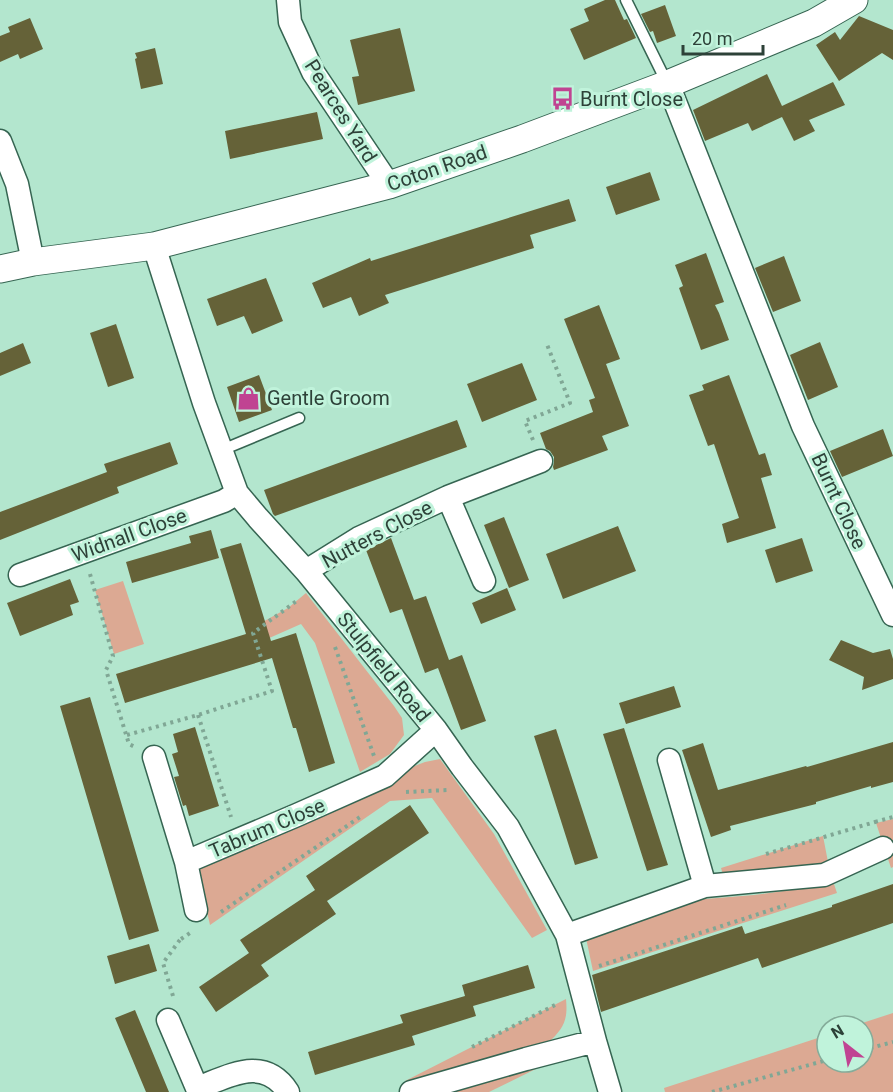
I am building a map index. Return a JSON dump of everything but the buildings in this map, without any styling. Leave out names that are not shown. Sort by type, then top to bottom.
[{"type":"street","name":"Pearces Yard","points":[[288,0],[291,22],[313,72],[389,185]]},
{"type":"street","name":"Coton Road","points":[[0,269],[33,262],[154,246],[389,185],[522,139],[668,84],[814,23],[854,0]]},
{"type":"street","name":"Burnt Close","points":[[668,84],[803,426],[893,615]]},
{"type":"street","points":[[0,141],[17,184],[33,262]]},
{"type":"street","name":"Stulpfield Road","points":[[154,246],[204,402],[237,493],[306,572],[436,730],[508,826],[567,935],[610,1092]]},
{"type":"street","name":"Nutters Close","points":[[306,572],[359,538],[448,497],[541,461]]},
{"type":"street","name":"Widnall Close","points":[[20,575],[224,501],[237,493]]},
{"type":"street","name":"Nutters Close","points":[[448,497],[484,581]]},
{"type":"street","name":"Tabrum Close","points":[[154,757],[186,862],[385,776],[436,730]]},
{"type":"street","points":[[669,760],[705,886]]},
{"type":"street","points":[[567,935],[705,886],[824,875],[883,848]]},
{"type":"street","points":[[186,862],[196,910]]},
{"type":"street","points":[[168,1020],[197,1088],[241,1071],[265,1071],[284,1085],[288,1092]]},
{"type":"street","points":[[411,1092],[595,1041]]},
{"type":"lane","points":[[626,0],[668,84]]},
{"type":"lane","points":[[222,450],[299,418]]},
{"type":"path","points":[[541,461],[525,421],[570,403],[546,342]]},
{"type":"path","points":[[83,552],[114,656],[106,670],[129,744],[154,757]]},
{"type":"path","points":[[127,735],[272,691],[253,633],[299,599]]},
{"type":"path","points":[[335,645],[374,758],[396,792],[447,790],[454,800]]},
{"type":"path","points":[[198,715],[238,840]]},
{"type":"path","points":[[220,912],[367,812]]},
{"type":"path","points":[[756,857],[874,822]]},
{"type":"path","points":[[577,973],[788,904]]},
{"type":"path","points":[[168,1020],[174,994],[163,963],[181,939],[196,910]]},
{"type":"path","points":[[181,939],[191,932]]},
{"type":"path","points":[[559,1003],[573,1047]]},
{"type":"path","points":[[875,1047],[893,1042]]},
{"type":"path","points":[[712,1092],[815,1063]]},
{"type":"shaded area","points":[[123,581],[144,644],[114,654],[95,590]]},
{"type":"shaded area","points":[[306,593],[402,718],[404,735],[390,754],[360,772],[315,643],[301,624],[258,643],[250,629],[288,608]]},
{"type":"shaded area","points":[[440,759],[494,834],[547,930],[532,938],[432,798],[390,801],[210,925],[197,868],[399,772]]},
{"type":"shaded area","points":[[893,819],[893,867],[891,868],[876,823]]},
{"type":"shaded area","points":[[823,836],[828,862],[818,869],[724,878],[721,868]]},
{"type":"shaded area","points":[[834,884],[837,893],[593,971],[586,938],[693,900],[754,895]]},
{"type":"shaded area","points":[[566,999],[564,1023],[548,1043],[409,1087],[405,1081]]},
{"type":"shaded area","points":[[893,1013],[893,1092],[665,1092],[664,1088],[815,1039],[815,1074],[875,1074],[875,1019]]},
{"type":"shaded area","points":[[556,1059],[489,1092],[448,1092]]},
{"type":"place","name":"Burnt Close","points":[[562,99]]},
{"type":"place","name":"Gentle Groom","points":[[249,398]]}]
